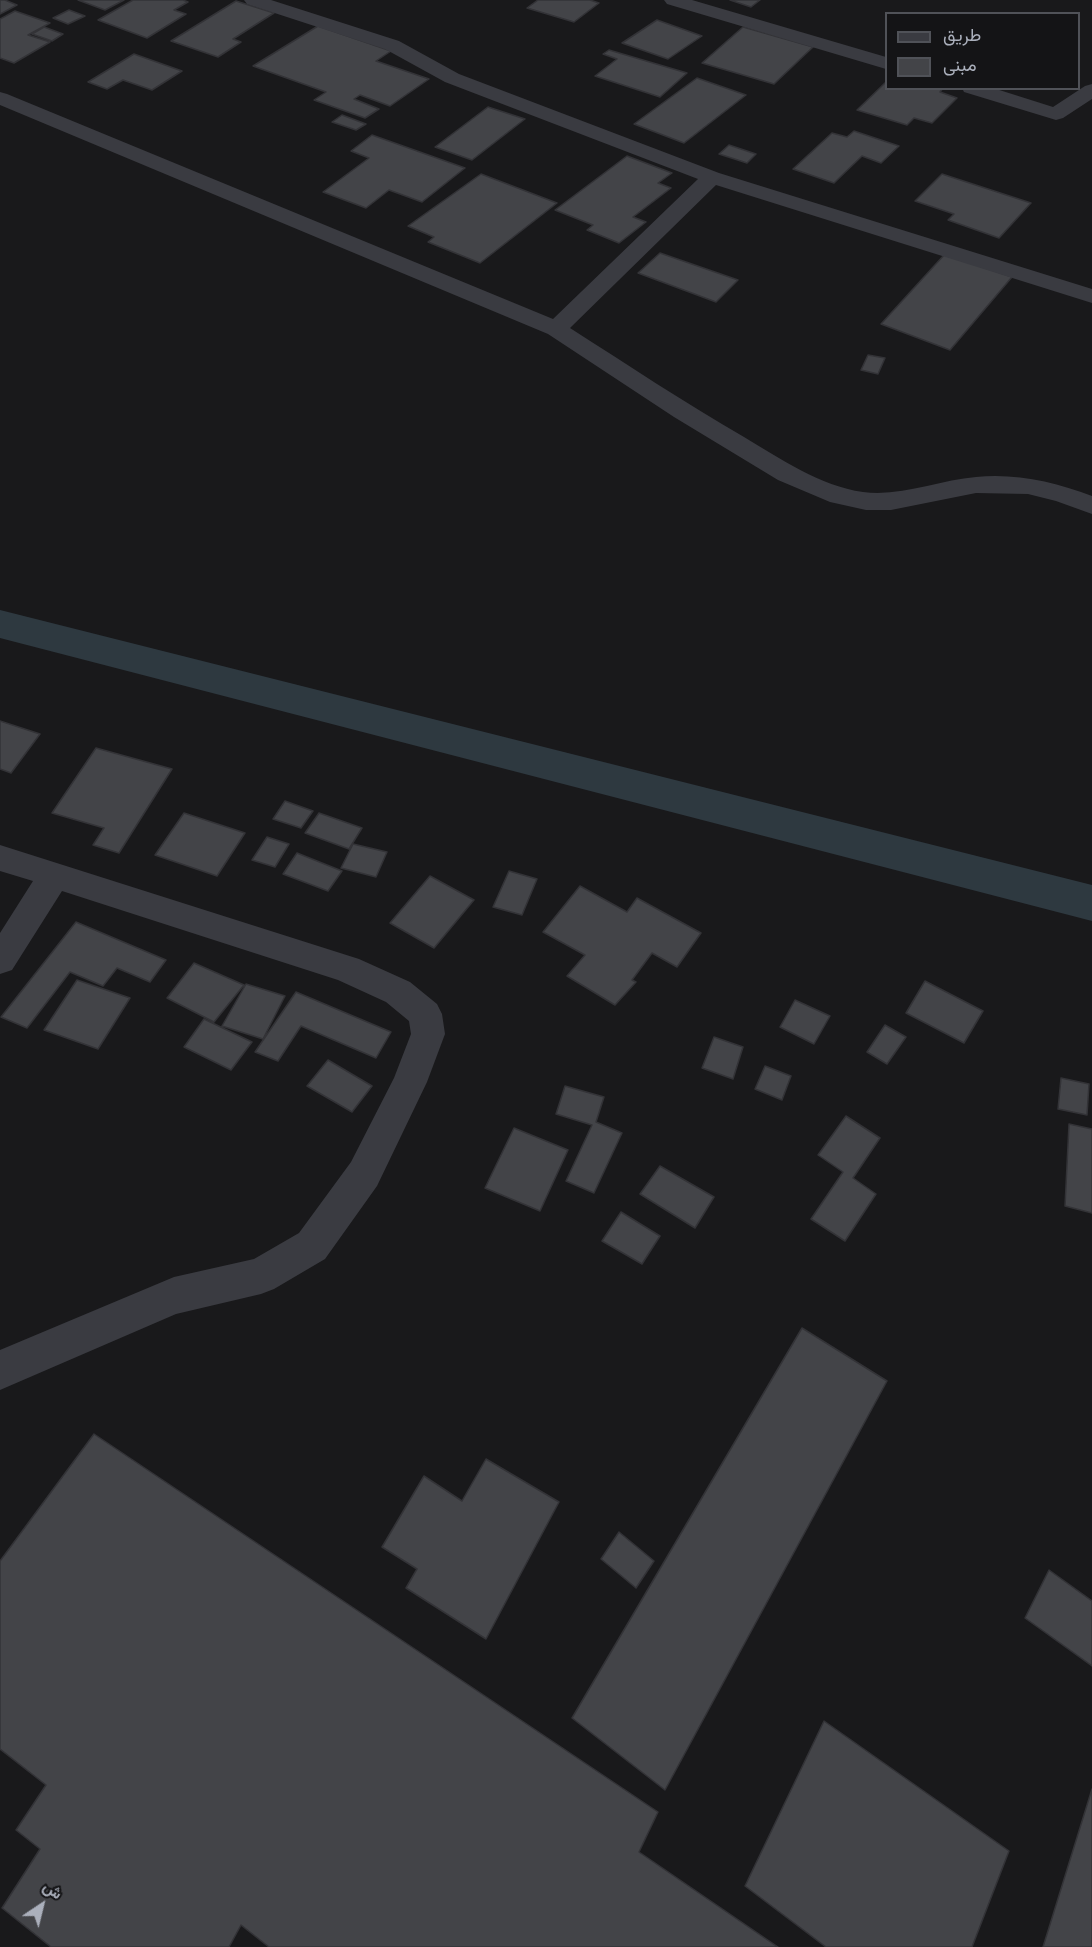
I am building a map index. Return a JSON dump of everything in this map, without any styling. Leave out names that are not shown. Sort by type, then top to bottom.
[{"type":"street","points":[[253,0],[392,45],[453,78],[712,177],[1092,296]]},
{"type":"street","points":[[673,0],[885,63]]},
{"type":"street","points":[[978,90],[1056,114],[1092,90]]},
{"type":"street","points":[[0,98],[556,329],[683,412],[787,474],[838,496],[866,501],[891,501],[976,485],[1028,486],[1063,494],[1092,505]]},
{"type":"street","points":[[556,329],[712,177]]},
{"type":"street","points":[[0,858],[347,969],[398,992],[424,1014],[428,1034],[410,1082],[364,1174],[312,1246],[261,1276],[174,1296],[0,1370]]},
{"type":"street","points":[[0,960],[54,876]]},
{"type":"building","points":[[0,0],[5,0],[17,5],[0,14]]},
{"type":"building","points":[[78,0],[124,0],[105,10]]},
{"type":"building","points":[[133,0],[183,0],[188,2],[174,10],[186,14],[147,38],[98,20]]},
{"type":"building","points":[[538,0],[590,0],[599,3],[574,22],[527,8]]},
{"type":"building","points":[[730,0],[760,0],[751,7]]},
{"type":"building","points":[[236,1],[274,13],[233,39],[241,42],[218,57],[171,41]]},
{"type":"building","points":[[69,10],[85,16],[68,24],[53,18]]},
{"type":"building","points":[[15,11],[50,23],[28,35],[50,42],[14,63],[0,58],[0,19]]},
{"type":"building","points":[[657,20],[702,36],[668,59],[622,43]]},
{"type":"building","points":[[318,26],[391,51],[376,61],[429,79],[390,106],[360,95],[354,99],[379,109],[365,118],[314,100],[326,92],[253,66]]},
{"type":"building","points":[[44,27],[63,34],[52,41],[32,34]]},
{"type":"building","points":[[743,27],[813,47],[774,84],[702,63]]},
{"type":"building","points":[[609,50],[687,73],[660,97],[595,76],[617,59],[603,54]]},
{"type":"building","points":[[134,54],[182,71],[152,90],[123,80],[107,89],[88,82]]},
{"type":"building","points":[[697,78],[746,95],[684,143],[634,124]]},
{"type":"building","points":[[885,83],[885,90],[942,90],[940,92],[957,98],[932,123],[914,118],[907,125],[857,110]]},
{"type":"building","points":[[488,107],[525,119],[472,160],[435,147]]},
{"type":"building","points":[[342,115],[366,124],[356,130],[332,122]]},
{"type":"building","points":[[854,131],[899,146],[881,163],[862,156],[834,183],[793,169],[832,133],[847,137]]},
{"type":"building","points":[[372,135],[465,168],[422,202],[389,190],[366,208],[323,192],[369,158],[351,151]]},
{"type":"building","points":[[729,145],[756,154],[747,163],[719,154]]},
{"type":"building","points":[[627,156],[672,173],[658,183],[671,188],[633,217],[646,222],[619,243],[587,230],[593,225],[555,210]]},
{"type":"building","points":[[481,174],[557,203],[480,263],[428,242],[434,237],[408,226]]},
{"type":"building","points":[[942,174],[1031,203],[999,238],[948,220],[954,214],[915,201]]},
{"type":"building","points":[[660,253],[738,280],[716,302],[638,273]]},
{"type":"building","points":[[945,254],[1012,277],[950,350],[881,324]]},
{"type":"building","points":[[868,355],[885,358],[878,374],[861,370]]},
{"type":"building","points":[[0,721],[40,734],[11,773],[0,769]]},
{"type":"building","points":[[96,748],[172,769],[119,853],[93,845],[104,828],[52,813]]},
{"type":"building","points":[[285,801],[313,811],[301,828],[273,819]]},
{"type":"building","points":[[184,813],[245,833],[217,876],[155,855]]},
{"type":"building","points":[[319,813],[362,828],[349,849],[305,833]]},
{"type":"building","points":[[267,837],[289,844],[275,867],[252,860]]},
{"type":"building","points":[[353,844],[387,852],[376,877],[341,868]]},
{"type":"building","points":[[297,853],[342,871],[328,891],[283,874]]},
{"type":"building","points":[[509,871],[537,879],[522,915],[493,907]]},
{"type":"building","points":[[430,876],[474,900],[434,948],[390,923]]},
{"type":"building","points":[[580,886],[627,912],[637,898],[701,933],[677,967],[652,953],[632,980],[636,982],[615,1005],[567,976],[585,955],[543,932]]},
{"type":"building","points":[[76,922],[166,960],[150,982],[117,968],[103,986],[70,972],[27,1028],[1,1017]]},
{"type":"building","points":[[194,963],[244,985],[214,1022],[167,998]]},
{"type":"building","points":[[77,980],[130,998],[98,1049],[44,1030]]},
{"type":"building","points":[[925,981],[983,1011],[964,1043],[906,1013]]},
{"type":"building","points":[[246,984],[285,996],[263,1039],[222,1026]]},
{"type":"building","points":[[296,992],[391,1032],[376,1058],[301,1026],[278,1061],[255,1052]]},
{"type":"building","points":[[795,1000],[830,1016],[814,1044],[780,1027]]},
{"type":"building","points":[[204,1019],[252,1042],[231,1070],[184,1047]]},
{"type":"building","points":[[885,1025],[906,1037],[887,1064],[867,1052]]},
{"type":"building","points":[[714,1037],[743,1047],[733,1079],[702,1068]]},
{"type":"building","points":[[328,1060],[372,1086],[352,1112],[307,1086]]},
{"type":"building","points":[[765,1066],[791,1076],[782,1100],[755,1089]]},
{"type":"building","points":[[1061,1078],[1089,1084],[1087,1115],[1058,1109]]},
{"type":"building","points":[[565,1086],[604,1097],[596,1122],[622,1133],[594,1193],[566,1181],[592,1125],[556,1114]]},
{"type":"building","points":[[846,1116],[880,1138],[853,1178],[876,1194],[845,1241],[811,1219],[843,1172],[818,1155]]},
{"type":"building","points":[[1069,1124],[1092,1129],[1092,1213],[1065,1206]]},
{"type":"building","points":[[514,1128],[568,1150],[540,1211],[485,1188]]},
{"type":"building","points":[[660,1166],[714,1197],[695,1228],[640,1194]]},
{"type":"building","points":[[621,1212],[660,1236],[642,1264],[602,1241]]},
{"type":"building","points":[[802,1328],[887,1381],[665,1790],[572,1718]]},
{"type":"building","points":[[94,1434],[658,1812],[639,1852],[778,1947],[269,1947],[241,1925],[229,1947],[51,1947],[2,1908],[40,1849],[16,1830],[46,1785],[0,1749],[0,1561]]},
{"type":"building","points":[[486,1459],[559,1502],[486,1639],[406,1588],[417,1569],[382,1547],[424,1476],[462,1501]]},
{"type":"building","points":[[619,1532],[654,1561],[636,1588],[601,1559]]},
{"type":"building","points":[[1049,1570],[1092,1601],[1092,1666],[1025,1618]]},
{"type":"building","points":[[824,1721],[1009,1851],[972,1947],[826,1947],[745,1886]]},
{"type":"building","points":[[1092,1789],[1092,1947],[1043,1947]]},
{"type":"waterway","points":[[0,624],[1092,903]]}]
